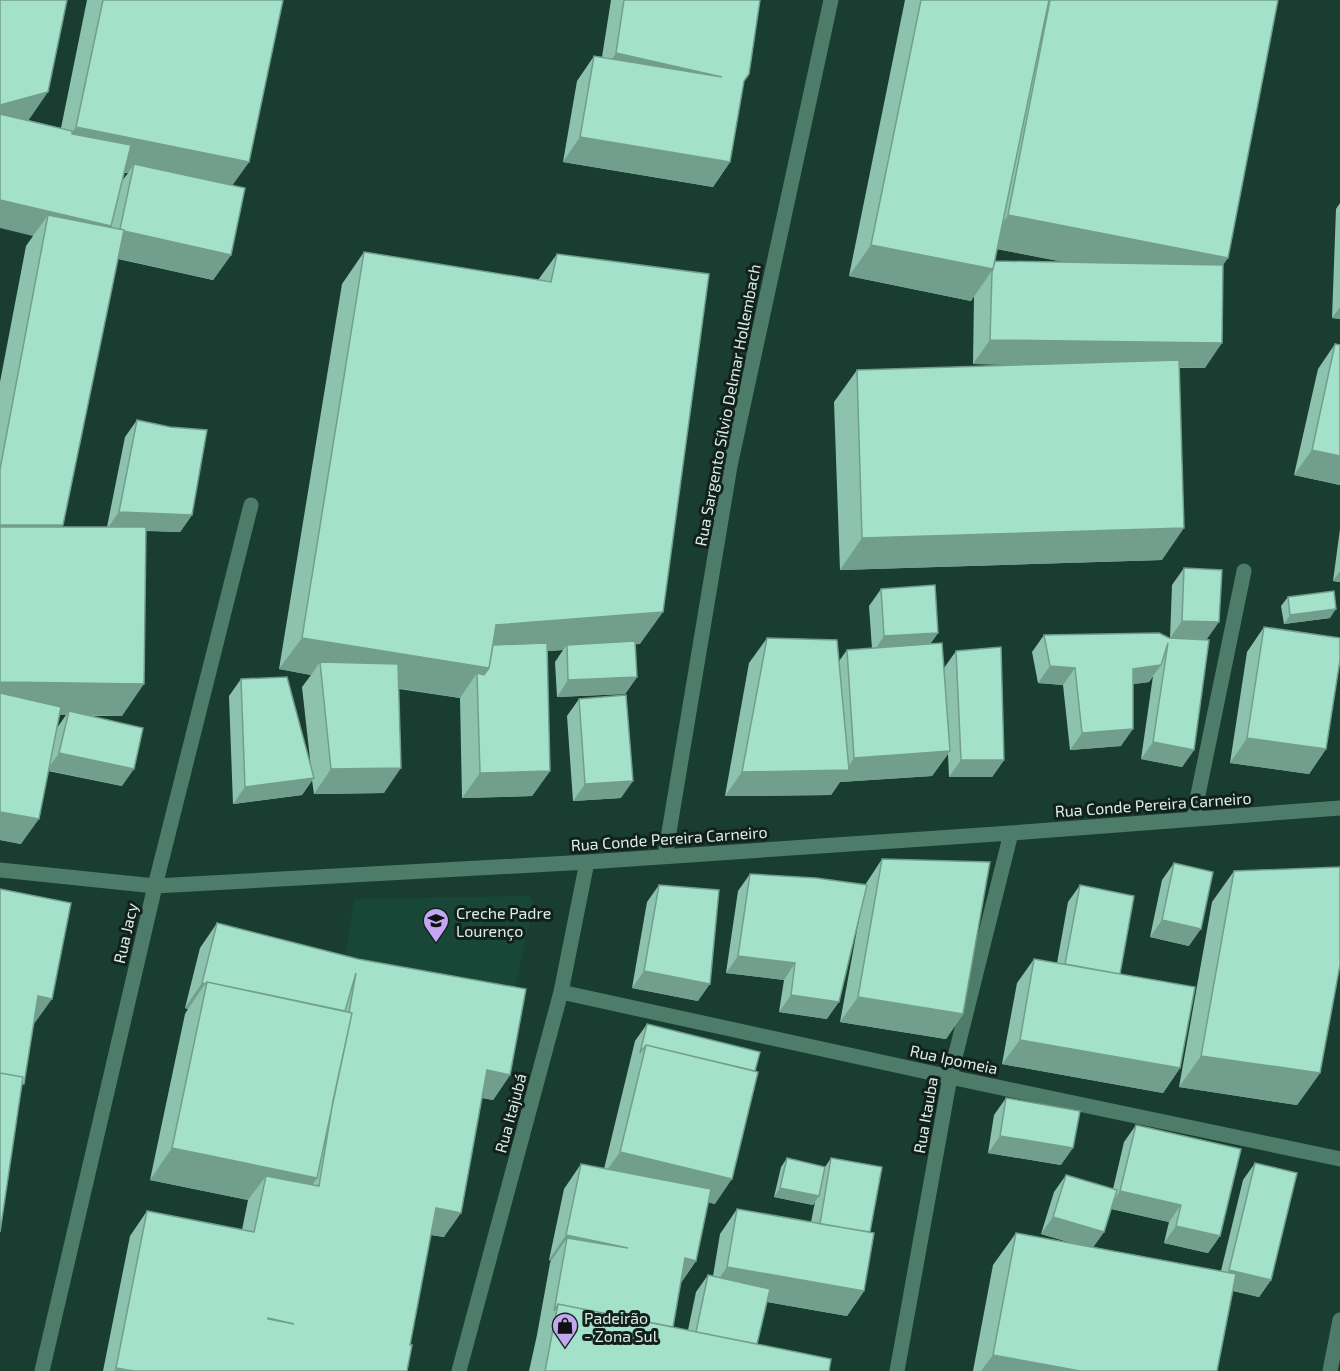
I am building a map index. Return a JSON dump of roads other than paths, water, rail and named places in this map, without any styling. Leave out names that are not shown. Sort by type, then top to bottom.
[{"type":"street","name":"Rua Sargento Sílvio Delmar Hollembach","points":[[665,856],[729,466],[831,0]]},
{"type":"street","name":"Rua Jacy","points":[[42,1371],[155,886],[251,506]]},
{"type":"street","points":[[1193,819],[1244,571]]},
{"type":"street","name":"Rua Conde Pereira Carneiro","points":[[0,870],[155,886],[665,856],[1340,808]]},
{"type":"street","name":"Rua Itauba","points":[[897,1371],[950,1077],[1011,833]]},
{"type":"street","name":"Rua Itajubá","points":[[459,1371],[561,992],[587,861]]},
{"type":"street","name":"Rua Ipomeia","points":[[561,992],[1340,1159]]},
{"type":"street","points":[[1330,1371],[1340,1320]]},
{"type":"place","name":"Creche Padre Lourenço","points":[[436,944]]},
{"type":"place","name":"Padeirão - Zona Sul","points":[[565,1349]]}]
